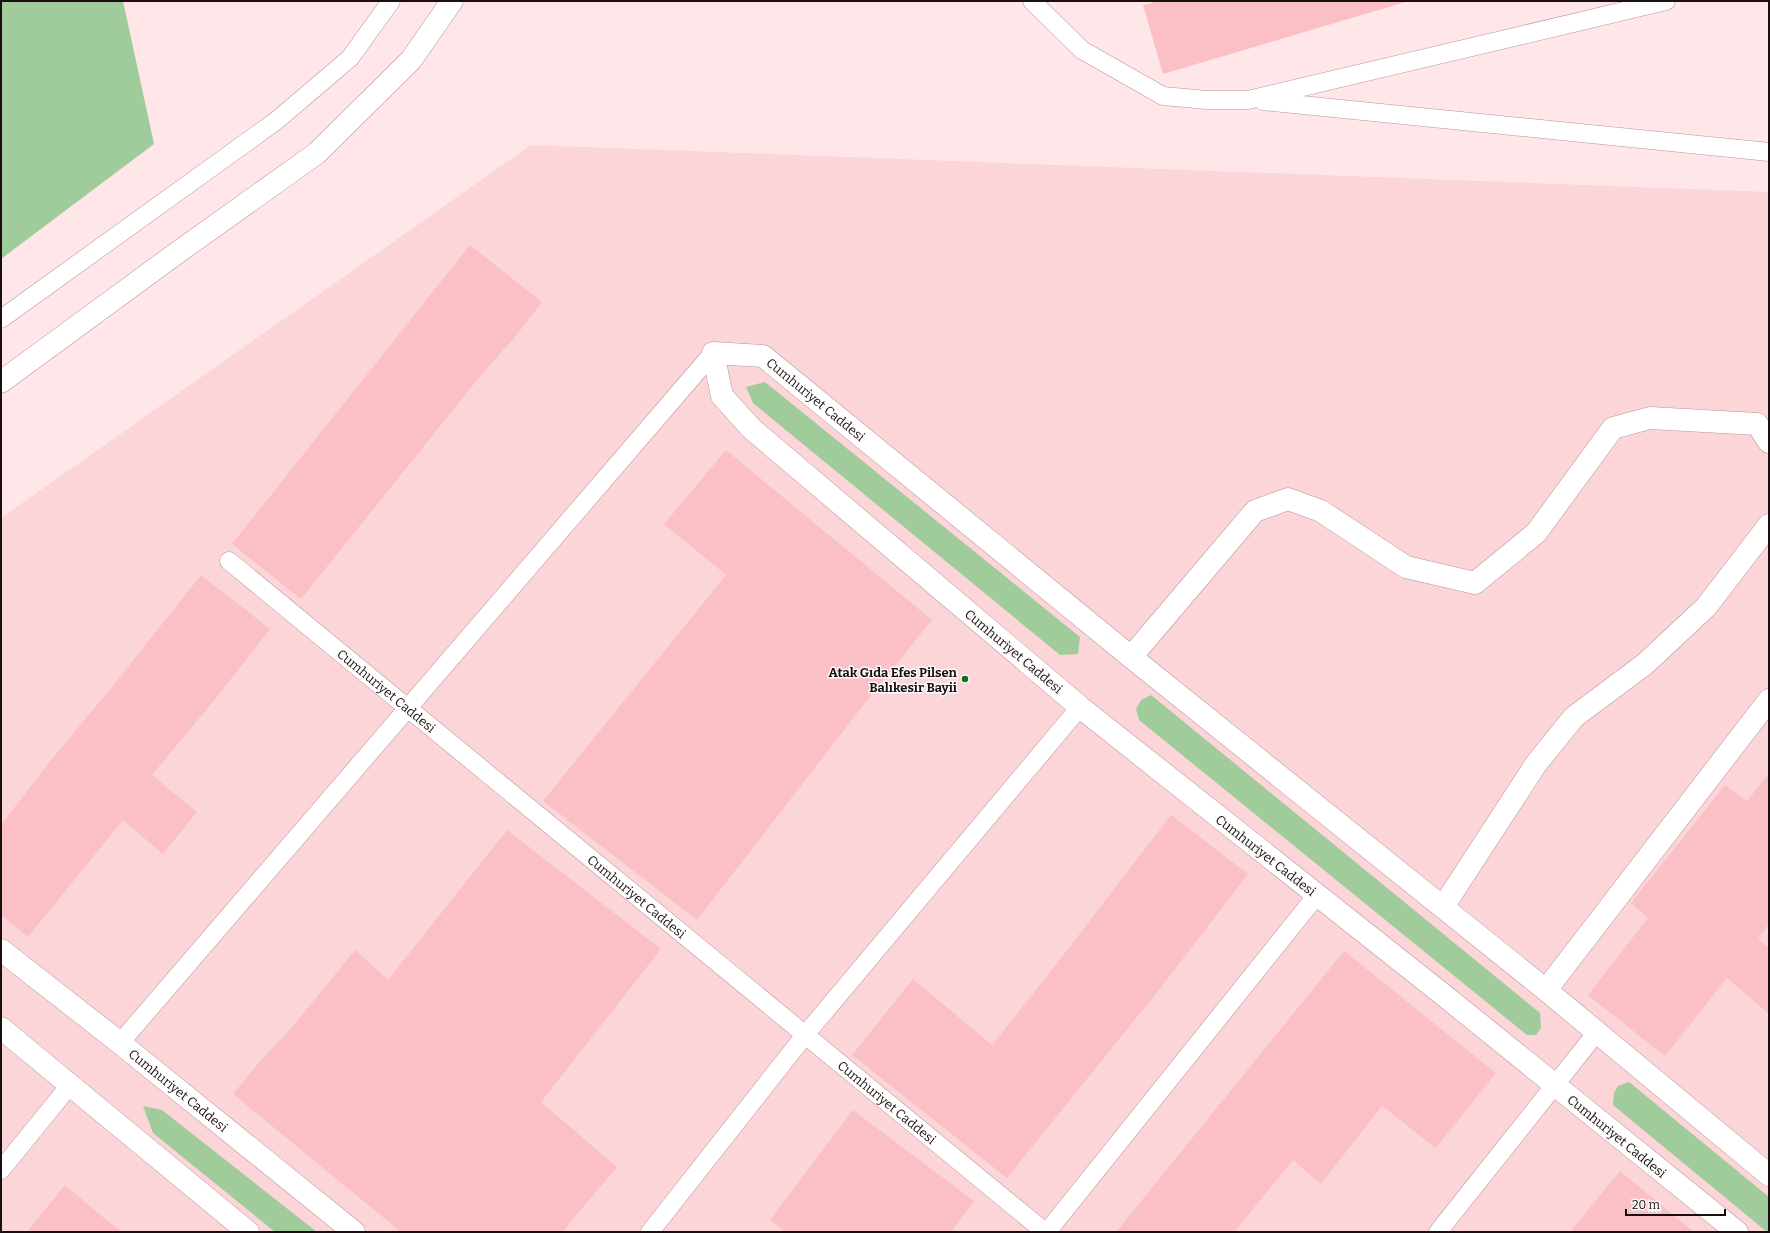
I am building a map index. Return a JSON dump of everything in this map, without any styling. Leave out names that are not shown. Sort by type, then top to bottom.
[{"type":"street","points":[[1,382],[181,250],[317,153],[412,60],[452,1]]},
{"type":"street","name":"Cumhuriyet Caddesi","points":[[1737,1232],[1554,1084],[1080,707],[752,429],[722,396],[713,353],[763,356],[1131,657],[1766,1167]]},
{"type":"street","points":[[1131,657],[1255,511],[1288,499],[1321,511],[1406,567],[1475,583],[1536,533],[1613,428],[1650,418],[1757,424],[1769,442]]},
{"type":"street","points":[[1443,907],[1536,764],[1574,717],[1645,664],[1706,608],[1769,525]]},
{"type":"street","points":[[1546,990],[1769,700]]},
{"type":"street","name":"Cumhuriyet Caddesi","points":[[1,950],[120,1043],[354,1232]]},
{"type":"street","points":[[1,1028],[248,1232]]},
{"type":"lane","points":[[1,318],[276,121],[350,58],[391,1]]},
{"type":"lane","points":[[1032,1],[1082,50],[1163,96],[1207,100],[1248,100],[1769,152]]},
{"type":"lane","points":[[1248,100],[1666,1]]},
{"type":"lane","points":[[120,1043],[713,353]]},
{"type":"lane","name":"Cumhuriyet Caddesi","points":[[229,561],[407,709],[1046,1232]]},
{"type":"lane","points":[[650,1232],[804,1035],[1080,707]]},
{"type":"lane","points":[[1046,1232],[1318,896]]},
{"type":"lane","points":[[1438,1232],[1554,1084],[1597,1032]]},
{"type":"lane","points":[[1,1170],[70,1085]]},
{"type":"shaded area","points":[[531,145],[1769,192],[1769,1232],[1,1232],[1,518]]},
{"type":"green space","points":[[1,1],[123,1],[154,144],[1,259]]},
{"type":"green space","points":[[765,382],[1080,637],[1078,654],[1060,655],[753,403],[746,387]]},
{"type":"green space","points":[[1151,695],[1540,1013],[1541,1028],[1536,1035],[1527,1035],[1139,720],[1136,709],[1141,700]]},
{"type":"green space","points":[[1629,1082],[1769,1197],[1769,1232],[1767,1232],[1613,1105],[1614,1093],[1618,1086]]},
{"type":"green space","points":[[143,1106],[162,1110],[317,1232],[275,1232],[153,1133]]},
{"type":"building","points":[[1158,1],[1409,1],[1163,74],[1143,5]]},
{"type":"building","points":[[470,245],[542,302],[515,337],[482,374],[301,599],[232,544]]},
{"type":"building","points":[[726,450],[932,620],[872,694],[697,920],[543,801],[726,575],[664,524]]},
{"type":"building","points":[[201,575],[270,629],[216,698],[152,775],[197,812],[163,854],[123,820],[28,937],[1,915],[1,825],[51,760],[116,682]]},
{"type":"building","points":[[1769,773],[1769,924],[1758,939],[1769,948],[1769,1014],[1727,978],[1665,1056],[1588,995],[1648,918],[1631,903],[1725,785],[1747,801]]},
{"type":"building","points":[[1171,815],[1248,874],[1162,986],[1007,1178],[852,1055],[913,979],[992,1045]]},
{"type":"building","points":[[507,830],[661,949],[541,1102],[617,1167],[562,1232],[401,1232],[233,1094],[261,1060],[294,1025],[355,950],[388,980]]},
{"type":"building","points":[[1344,951],[1496,1073],[1436,1148],[1382,1106],[1321,1184],[1293,1160],[1234,1232],[1116,1232]]},
{"type":"building","points":[[853,1110],[974,1201],[951,1232],[786,1232],[770,1220]]},
{"type":"building","points":[[1620,1171],[1694,1232],[1570,1232]]},
{"type":"building","points":[[65,1185],[99,1214],[122,1232],[27,1232]]},
{"type":"place","name":"Atak Gıda Efes Pilsen Balıkesir Bayii","points":[[965,679]]}]
